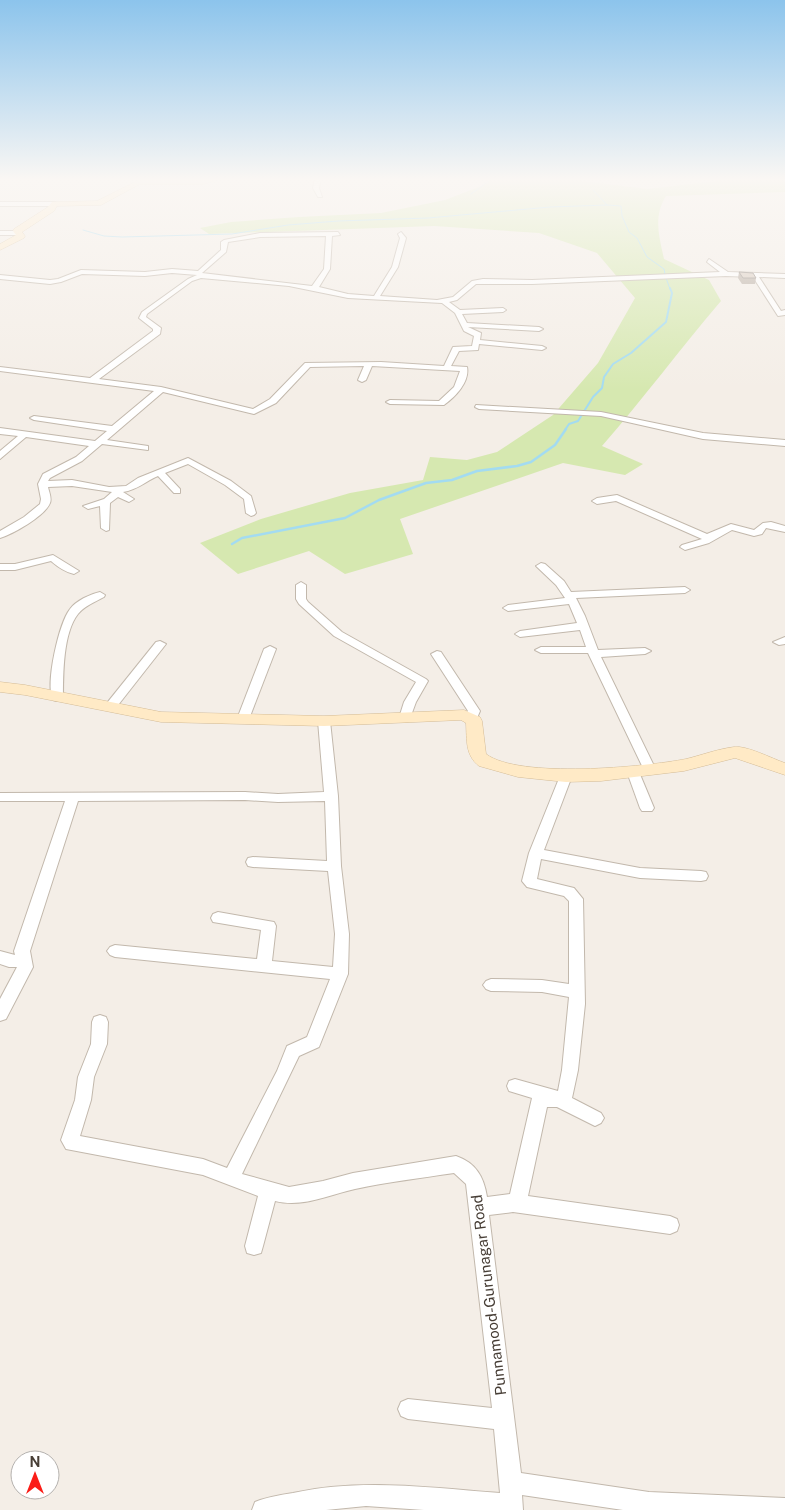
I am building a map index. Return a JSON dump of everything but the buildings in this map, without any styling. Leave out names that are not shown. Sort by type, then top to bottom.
[{"type":"main road","points":[[0,687],[111,706],[161,717],[324,721],[459,714],[469,717],[474,721],[476,752],[485,762],[518,771],[566,776],[602,775],[684,765],[736,752],[785,769]]},
{"type":"street","points":[[91,381],[157,332],[157,328],[142,318],[144,313],[199,275],[224,251],[224,248]]},
{"type":"street","points":[[314,288],[326,276],[329,263],[327,248]]},
{"type":"street","points":[[376,298],[395,267],[400,248]]},
{"type":"street","points":[[709,261],[726,274]]},
{"type":"street","points":[[592,270],[600,279]]},
{"type":"street","points":[[0,277],[59,282],[81,272],[146,274],[172,271],[314,288],[348,296],[445,302],[455,299],[474,282],[483,281],[532,282],[726,274],[785,276]]},
{"type":"street","points":[[754,274],[780,315],[785,312]]},
{"type":"street","points":[[445,302],[458,312],[466,330],[478,335],[478,342],[475,348],[456,349],[448,367]]},
{"type":"street","points":[[458,312],[503,310]]},
{"type":"street","points":[[510,326],[513,318]]},
{"type":"street","points":[[464,325],[539,328]]},
{"type":"street","points":[[478,342],[542,348]]},
{"type":"street","points":[[0,369],[161,389],[254,412],[273,401],[308,365],[369,364],[464,369],[462,380],[448,399],[441,402],[390,402]]},
{"type":"street","points":[[362,380],[369,364]]},
{"type":"street","points":[[0,535],[42,509],[46,501],[43,479],[46,476],[70,464],[98,443],[161,389]]},
{"type":"street","points":[[479,407],[601,414],[703,436],[785,443]]},
{"type":"street","points":[[34,418],[113,429]]},
{"type":"street","points":[[0,431],[145,448]]},
{"type":"street","points":[[0,456],[25,434]]},
{"type":"street","points":[[88,506],[106,501],[118,491],[138,484],[141,480],[186,461],[228,483],[248,498],[251,513]]},
{"type":"street","points":[[159,472],[177,491]]},
{"type":"street","points":[[43,484],[70,483],[118,491],[129,499]]},
{"type":"street","points":[[597,501],[617,498],[645,512],[711,538]]},
{"type":"street","points":[[106,501],[104,509],[106,528]]},
{"type":"street","points":[[685,547],[706,541],[731,527],[754,533],[759,532],[763,526],[767,525],[785,529]]},
{"type":"street","points":[[0,526],[12,528]]},
{"type":"street","points":[[0,567],[15,567],[53,558],[60,565],[74,571]]},
{"type":"street","points":[[541,566],[570,597],[583,626],[641,771],[647,808]]},
{"type":"street","points":[[301,585],[301,599],[304,604],[338,634],[422,681],[410,702],[405,718]]},
{"type":"street","points":[[508,608],[570,597],[685,590]]},
{"type":"street","points":[[57,697],[56,675],[68,620],[75,610],[100,595]]},
{"type":"street","points":[[520,634],[583,626]]},
{"type":"street","points":[[111,706],[160,644]]},
{"type":"street","points":[[243,719],[270,649]]},
{"type":"street","points":[[541,650],[645,651]]},
{"type":"street","points":[[437,654],[474,711],[474,715],[469,717]]},
{"type":"street","points":[[231,1178],[284,1074],[293,1051],[313,1042],[340,974],[342,934],[334,866],[331,796],[324,721]]},
{"type":"street","points":[[513,1203],[518,1199],[540,1099],[560,1099],[565,1096],[570,1070],[577,992],[576,899],[569,892],[529,881],[536,853],[566,776]]},
{"type":"street","points":[[0,797],[245,796],[278,798],[331,796]]},
{"type":"street","points":[[0,1014],[25,967],[22,952],[73,798]]},
{"type":"street","points":[[536,853],[640,873],[701,876]]},
{"type":"street","points":[[253,862],[334,866]]},
{"type":"street","points":[[218,918],[269,926],[264,966]]},
{"type":"street","points":[[115,952],[340,974]]},
{"type":"street","points":[[0,957],[9,961],[24,961]]},
{"type":"street","points":[[491,985],[542,986],[577,992]]},
{"type":"street","name":"Punnamood-Gurunagar Road","points":[[100,1022],[99,1044],[86,1077],[84,1095],[70,1140],[72,1143],[203,1167],[269,1191],[289,1196],[323,1190],[352,1181],[456,1164],[468,1170],[475,1180],[480,1207],[511,1482],[512,1507]]},
{"type":"street","points":[[515,1086],[560,1099],[595,1118]]},
{"type":"street","points":[[254,1246],[269,1191]]},
{"type":"street","points":[[480,1207],[513,1203],[670,1225]]},
{"type":"street","points":[[408,1409],[504,1420]]},
{"type":"street","points":[[511,1482],[649,1503],[785,1509]]},
{"type":"street","points":[[264,1510],[306,1501],[366,1494],[512,1507]]},
{"type":"green space","points":[[584,248],[662,248],[664,259],[709,280],[721,301],[602,446],[643,464],[625,475],[563,463],[400,519],[413,554],[345,574],[309,551],[238,574],[200,543],[261,519],[350,493],[423,480],[430,457],[467,460],[497,452],[553,415],[598,363],[635,298],[597,253]]},
{"type":"waterway","points":[[643,248],[647,257],[664,269],[665,274]]},
{"type":"waterway","points":[[666,278],[670,289]]},
{"type":"waterway","points":[[565,430],[569,424],[578,421],[593,397],[602,388],[604,377],[613,364],[631,353],[666,322],[672,293],[670,288]]},
{"type":"waterway","points":[[232,544],[242,538],[345,518],[379,500],[426,483],[452,480],[477,471],[517,466],[531,462],[555,445],[566,429]]}]
